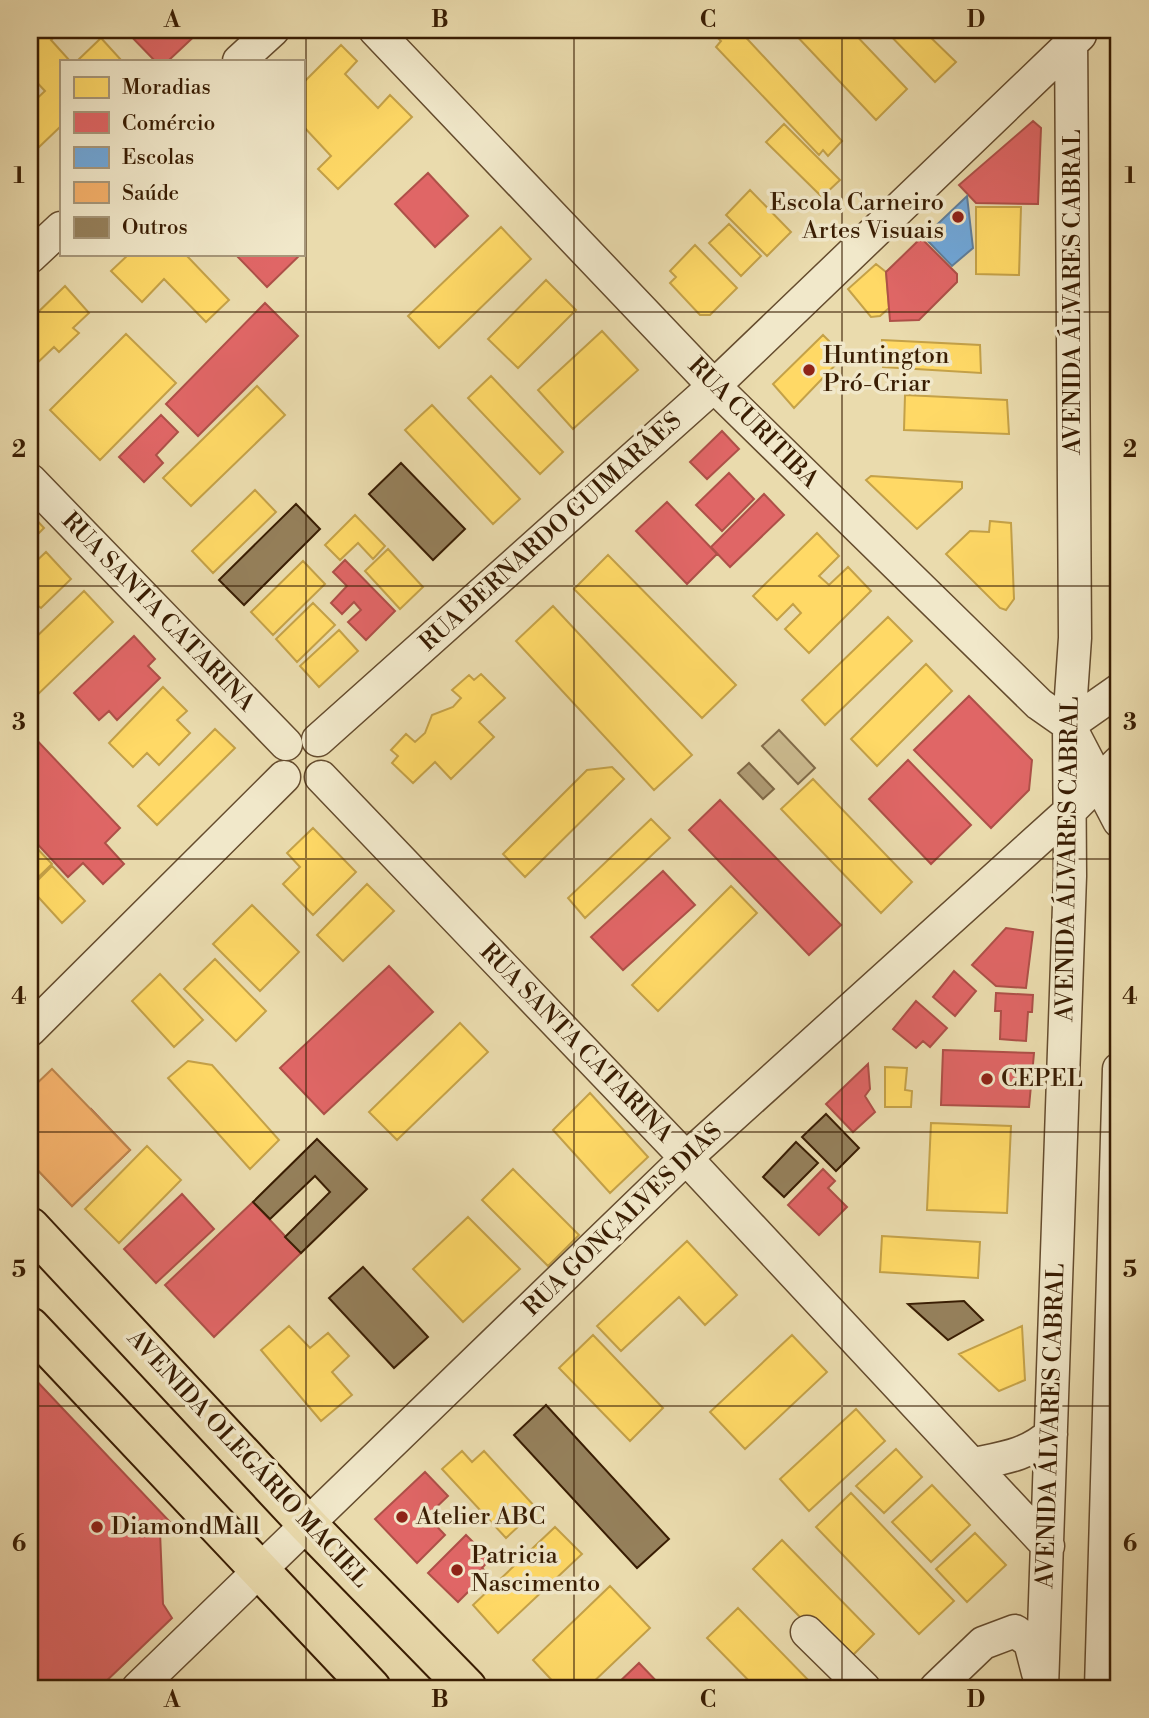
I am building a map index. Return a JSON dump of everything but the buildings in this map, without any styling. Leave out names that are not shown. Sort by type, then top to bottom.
[{"type":"main road","name":"AVENIDA OLEGÁRIO MACIEL","points":[[30,1227],[309,1525],[467,1688]]},
{"type":"main road","points":[[30,1327],[370,1688]]},
{"type":"street","points":[[240,60],[273,30]]},
{"type":"street","name":"RUA CURITIBA","points":[[375,30],[714,386],[1039,704],[1069,725],[1109,773],[1119,821]]},
{"type":"street","name":"RUA BERNARDO GUIMARÃES","points":[[318,740],[714,386],[1076,35]]},
{"type":"street","name":"AVENIDA ÁLVARES CABRAL","points":[[1042,1687],[1072,809],[1069,725],[1075,638],[1076,35]]},
{"type":"street","points":[[30,257],[60,229]]},
{"type":"street","name":"RUA SANTA CATARINA","points":[[30,480],[286,744]]},
{"type":"street","points":[[1069,725],[1119,690]]},
{"type":"street","points":[[304,736],[318,740],[326,751],[327,765],[321,778],[309,785],[296,784],[284,777],[279,764],[286,744],[304,736]]},
{"type":"street","name":"RUA GONÇALVES DIAS","points":[[138,1688],[685,1158],[1109,773]]},
{"type":"street","points":[[30,1030],[284,777]]},
{"type":"street","name":"RUA SANTA CATARINA","points":[[321,778],[685,1158],[1048,1546]]},
{"type":"street","points":[[1101,1688],[1112,1592],[1119,1069]]},
{"type":"street","points":[[974,1464],[1015,1456],[1038,1446],[1051,1434]]},
{"type":"street","points":[[936,1688],[983,1643],[1015,1631],[1030,1642],[1042,1687]]},
{"type":"street","points":[[807,1632],[864,1688]]},
{"type":"shaded area","points":[[779,730],[815,768],[798,784],[762,746]]},
{"type":"shaded area","points":[[749,763],[774,789],[763,799],[738,773]]},
{"type":"place","name":"Escola Carneiro Artes Visuais","points":[[958,217]]},
{"type":"place","name":"Huntington Pró-Criar","points":[[809,370]]},
{"type":"place","name":"CEPEL","points":[[987,1079]]},
{"type":"place","name":"Atelier ABC","points":[[402,1517]]},
{"type":"place","name":"DiamondMall","points":[[97,1527]]},
{"type":"place","name":"Patricia Nascimento","points":[[457,1570]]}]
